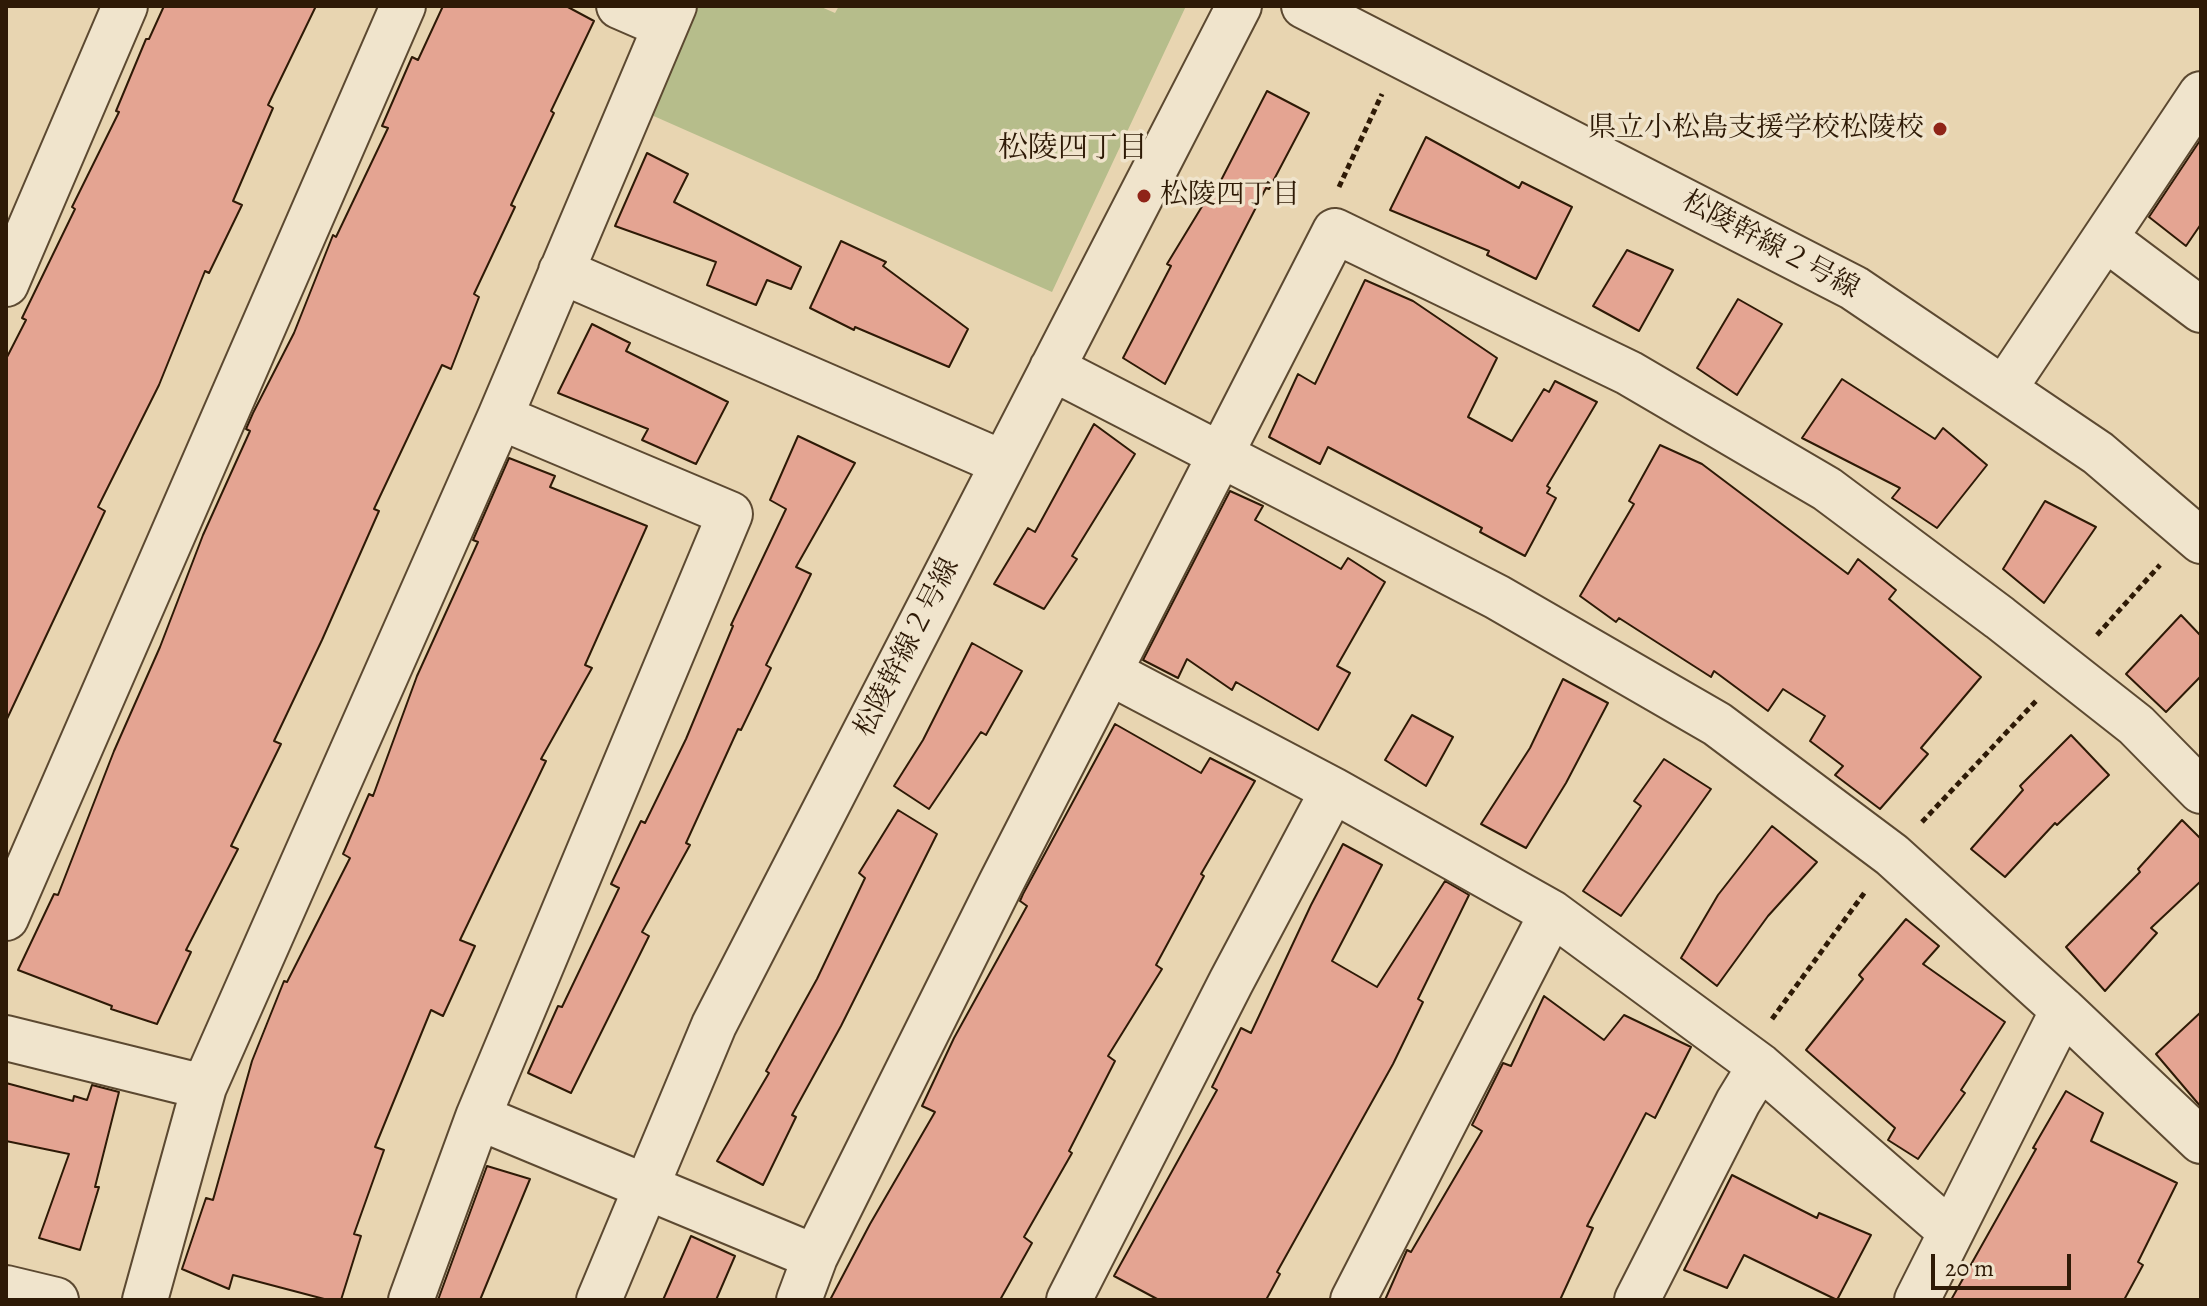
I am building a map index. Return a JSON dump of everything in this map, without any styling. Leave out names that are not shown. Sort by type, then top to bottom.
[{"type":"street","points":[[6,284],[125,6]]},
{"type":"street","points":[[6,918],[403,6]]},
{"type":"street","points":[[145,1300],[204,1087],[500,417],[669,16],[619,6]]},
{"type":"street","name":"松陵幹線２号線","points":[[599,1300],[714,1025],[1239,6]]},
{"type":"street","name":"松陵幹線２号線","points":[[1304,6],[1854,288],[2098,453],[2196,536]]},
{"type":"street","points":[[2004,389],[2201,94]]},
{"type":"street","points":[[799,1300],[815,1257],[1220,452],[1335,231],[1629,373],[1827,489],[2136,725],[2201,791]]},
{"type":"street","points":[[2105,238],[2201,310]]},
{"type":"street","points":[[561,271],[1003,463]]},
{"type":"street","points":[[1052,368],[1497,597],[1717,724],[1892,855],[2063,1010],[2201,1141]]},
{"type":"street","points":[[411,1300],[478,1117],[730,514],[500,417]]},
{"type":"street","points":[[1109,672],[1333,790],[1552,913],[1760,1066],[1951,1232]]},
{"type":"street","points":[[1069,1300],[1333,790]]},
{"type":"street","points":[[1353,1300],[1552,913]]},
{"type":"street","points":[[1917,1300],[2063,1010]]},
{"type":"street","points":[[6,1038],[204,1087]]},
{"type":"street","points":[[1637,1300],[1738,1102],[1760,1066]]},
{"type":"street","points":[[478,1117],[815,1257]]},
{"type":"street","points":[[6,1288],[56,1300]]},
{"type":"path","points":[[1335,231],[1335,194],[1400,55]]},
{"type":"path","points":[[1760,1066],[1768,1025],[1892,855],[2196,536]]},
{"type":"green space","points":[[674,6],[819,6],[835,13],[839,6],[1186,6],[1052,292],[631,106]]},
{"type":"building","points":[[164,6],[316,6],[268,105],[273,108],[233,201],[242,205],[209,273],[205,271],[159,385],[98,507],[105,511],[6,721],[6,359],[26,320],[22,318],[75,209],[72,207],[119,112],[116,111],[146,39],[149,39]]},
{"type":"building","points":[[443,6],[566,6],[594,21],[551,111],[554,113],[511,205],[515,207],[474,294],[479,297],[451,369],[442,365],[374,509],[379,511],[274,741],[281,744],[231,846],[238,849],[186,950],[191,952],[157,1024],[111,1009],[112,1006],[18,970],[54,894],[58,895],[203,535],[250,431],[246,429],[253,413],[294,333],[333,235],[336,237],[388,128],[382,126],[412,57],[418,60]]},
{"type":"building","points":[[1267,91],[1309,113],[1269,189],[1266,188],[1165,384],[1123,358],[1171,266],[1167,264],[1212,190],[1215,192]]},
{"type":"building","points":[[1426,137],[1519,188],[1522,182],[1572,207],[1536,279],[1487,255],[1489,251],[1390,210]]},
{"type":"building","points":[[2201,139],[2201,224],[2186,246],[2149,217]]},
{"type":"building","points":[[647,153],[688,174],[674,202],[801,267],[791,289],[767,280],[756,305],[707,285],[716,262],[615,226]]},
{"type":"building","points":[[841,241],[886,262],[883,266],[968,329],[949,367],[855,327],[854,330],[810,308]]},
{"type":"building","points":[[1627,250],[1673,270],[1639,331],[1593,306]]},
{"type":"building","points":[[1365,280],[1413,301],[1497,358],[1468,417],[1512,441],[1544,389],[1549,392],[1555,381],[1597,402],[1547,486],[1550,488],[1547,493],[1556,498],[1525,556],[1480,532],[1482,528],[1328,447],[1320,464],[1269,437],[1298,374],[1315,384]]},
{"type":"building","points":[[1738,299],[1782,324],[1737,395],[1697,368]]},
{"type":"building","points":[[592,324],[630,343],[626,351],[728,402],[696,464],[642,440],[648,429],[558,393]]},
{"type":"building","points":[[1842,379],[1935,439],[1943,428],[1987,465],[1937,528],[1892,498],[1900,488],[1802,438]]},
{"type":"building","points":[[1094,424],[1135,454],[1072,556],[1077,559],[1044,609],[994,584],[1028,528],[1035,532]]},
{"type":"building","points":[[798,436],[855,463],[796,567],[811,574],[766,665],[771,668],[741,730],[738,729],[686,843],[690,845],[642,932],[649,936],[571,1093],[528,1073],[558,1006],[562,1007],[619,888],[611,884],[686,739],[731,625],[786,509],[770,500]]},
{"type":"building","points":[[1660,445],[1702,464],[1848,574],[1858,559],[1896,590],[1889,599],[1981,677],[1921,748],[1928,754],[1880,809],[1835,775],[1843,766],[1810,741],[1825,716],[1783,689],[1768,711],[1714,671],[1711,677],[1619,618],[1616,622],[1580,596],[1634,504],[1629,501]]},
{"type":"building","points":[[509,458],[555,476],[550,487],[647,526],[585,665],[592,668],[541,759],[546,761],[460,940],[475,946],[443,1016],[431,1010],[375,1147],[384,1150],[354,1234],[361,1236],[341,1300],[328,1300],[233,1275],[229,1289],[182,1269],[206,1198],[213,1200],[252,1061],[284,981],[287,982],[350,858],[343,854],[369,794],[373,796],[417,676],[478,542],[473,540]]},
{"type":"building","points":[[1230,491],[1263,506],[1255,520],[1341,569],[1348,558],[1385,582],[1337,666],[1350,673],[1318,730],[1236,682],[1232,690],[1187,659],[1178,678],[1143,660]]},
{"type":"building","points":[[2045,501],[2096,527],[2044,603],[2003,569]]},
{"type":"building","points":[[2181,615],[2201,636],[2201,676],[2166,712],[2126,674]]},
{"type":"building","points":[[972,643],[1022,671],[986,735],[981,732],[929,809],[894,786],[923,740]]},
{"type":"building","points":[[1563,679],[1608,703],[1566,783],[1526,848],[1481,824],[1530,748]]},
{"type":"building","points":[[1412,715],[1453,737],[1426,786],[1385,760]]},
{"type":"building","points":[[1115,724],[1201,773],[1210,758],[1255,781],[1201,874],[1204,876],[1156,965],[1162,969],[1108,1056],[1115,1061],[1069,1151],[1072,1153],[1024,1237],[1032,1243],[1000,1300],[830,1300],[935,1112],[922,1106],[954,1038],[1027,906],[1020,901],[1023,894]]},
{"type":"building","points":[[2071,735],[2109,775],[2057,825],[2055,823],[2005,877],[1971,849],[2023,790],[2020,786]]},
{"type":"building","points":[[1664,759],[1711,789],[1621,916],[1583,891],[1641,806],[1634,801]]},
{"type":"building","points":[[898,810],[937,834],[841,1026],[792,1115],[796,1117],[763,1185],[717,1161],[769,1073],[766,1071],[817,979],[865,878],[859,873]]},
{"type":"building","points":[[2182,820],[2201,839],[2201,881],[2151,928],[2157,933],[2105,991],[2066,947],[2140,872],[2138,869]]},
{"type":"building","points":[[1772,826],[1817,862],[1768,916],[1717,986],[1681,958],[1718,895]]},
{"type":"building","points":[[1343,844],[1382,865],[1332,961],[1377,987],[1445,881],[1469,895],[1418,999],[1423,1002],[1393,1064],[1277,1272],[1280,1274],[1266,1300],[1159,1300],[1114,1276],[1217,1090],[1212,1087],[1241,1028],[1251,1033]]},
{"type":"building","points":[[1906,919],[1939,946],[1923,964],[2005,1022],[1961,1090],[1965,1093],[1918,1159],[1888,1140],[1895,1128],[1806,1050],[1863,979],[1859,975]]},
{"type":"building","points":[[1544,996],[1604,1040],[1624,1015],[1691,1047],[1655,1118],[1646,1113],[1587,1226],[1593,1228],[1560,1300],[1385,1300],[1407,1250],[1411,1252],[1482,1131],[1472,1125],[1503,1063],[1511,1066]]},
{"type":"building","points":[[2201,1012],[2201,1107],[2156,1054]]},
{"type":"building","points":[[6,1083],[73,1101],[74,1096],[87,1100],[92,1085],[119,1092],[95,1187],[99,1187],[80,1250],[39,1238],[69,1154],[6,1141]]},
{"type":"building","points":[[2066,1091],[2103,1113],[2091,1141],[2177,1183],[2138,1262],[2143,1265],[2124,1300],[1951,1300],[2036,1149],[2033,1148]]},
{"type":"building","points":[[487,1166],[530,1179],[480,1300],[438,1300]]},
{"type":"building","points":[[1732,1175],[1817,1218],[1819,1213],[1871,1235],[1837,1300],[1744,1255],[1727,1288],[1684,1270]]},
{"type":"building","points":[[691,1236],[735,1256],[716,1300],[663,1300]]},
{"type":"place","name":"県立小松島支援学校松陵校","points":[[1940,129]]},
{"type":"place","name":"松陵四丁目","points":[[1144,196]]},
{"type":"district","name":"松陵四丁目","points":[[1073,150]]}]
